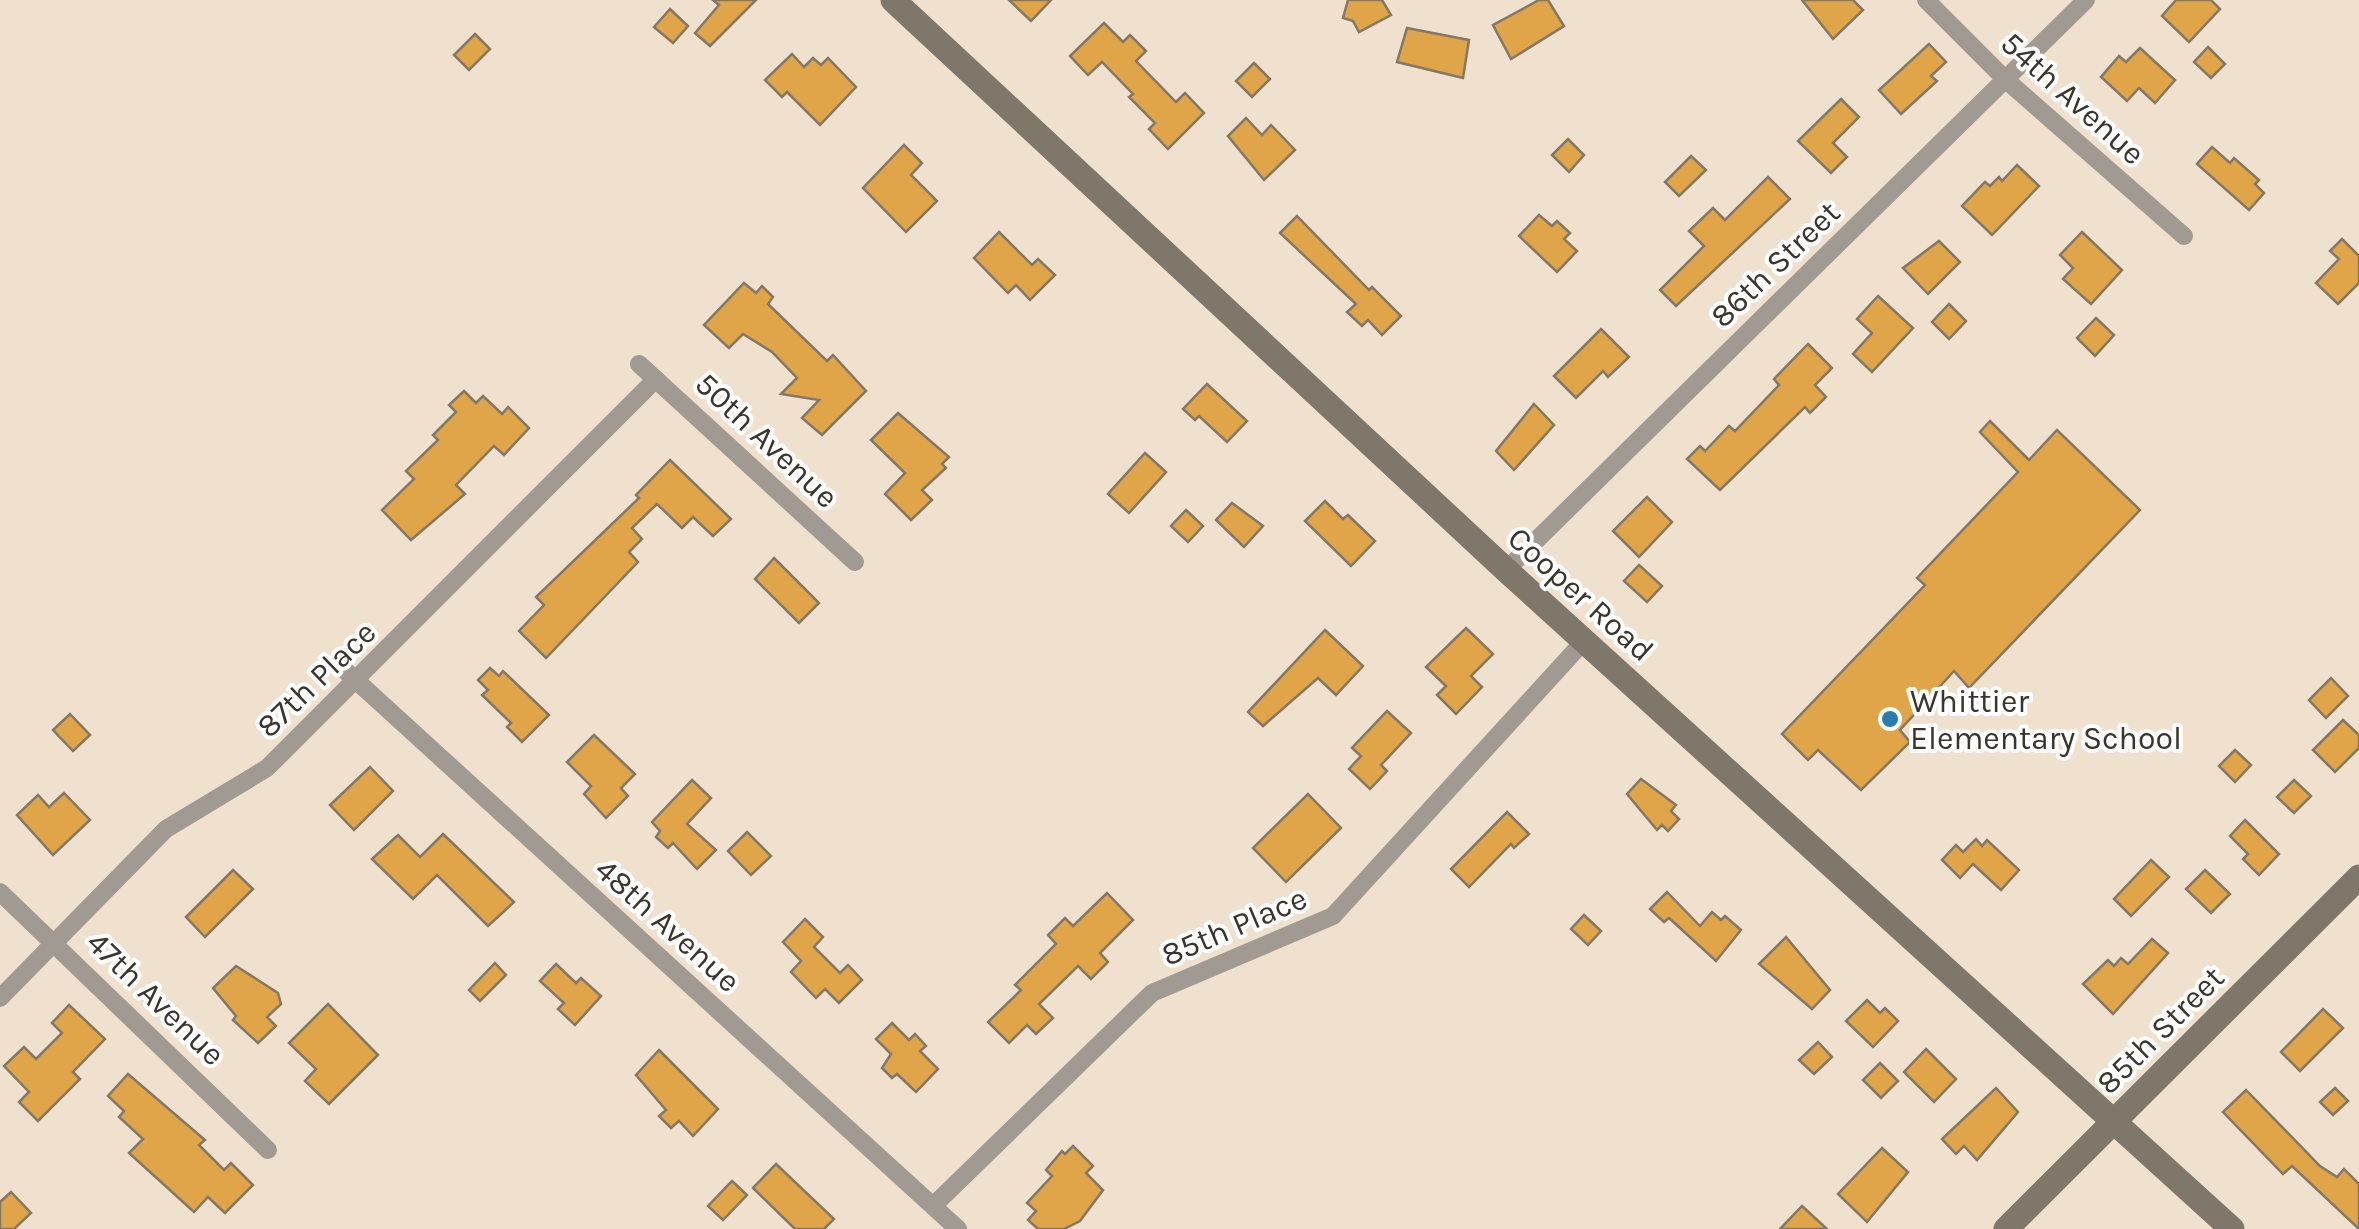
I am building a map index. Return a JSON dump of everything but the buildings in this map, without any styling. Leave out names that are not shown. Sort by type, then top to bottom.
[{"type":"street","name":"Cooper Road","points":[[893,0],[1506,570],[2232,1229]]},
{"type":"street","name":"54th Avenue","points":[[1926,0],[2006,80],[2184,236]]},
{"type":"street","name":"86th Street","points":[[1506,570],[2086,0]]},
{"type":"street","name":"50th Avenue","points":[[639,364],[855,562]]},
{"type":"street","name":"87th Place","points":[[0,998],[166,828],[267,768],[656,379]]},
{"type":"street","name":"85th Place","points":[[933,1206],[1152,993],[1333,916],[1584,641]]},
{"type":"street","name":"48th Avenue","points":[[338,664],[958,1229]]},
{"type":"street","name":"85th Street","points":[[2006,1229],[2359,877]]},
{"type":"street","name":"47th Avenue","points":[[0,892],[268,1150]]},
{"type":"place","name":"Whittier Elementary School","points":[[1890,719]]}]
